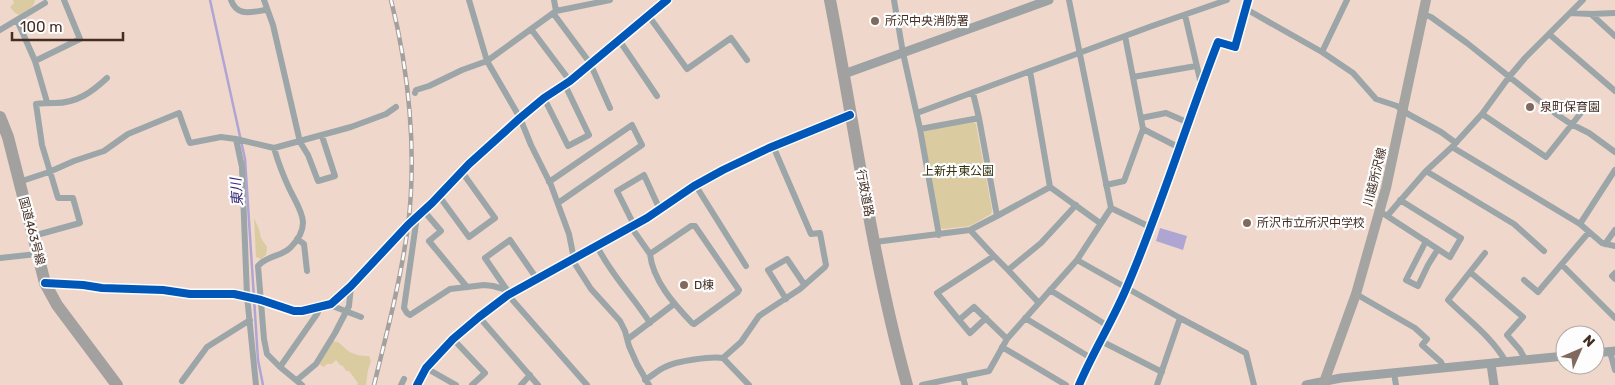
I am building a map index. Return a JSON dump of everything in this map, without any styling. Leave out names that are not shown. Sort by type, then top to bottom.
[{"type":"highway","name":"行政道路","points":[[830,0],[885,295],[907,385]]},
{"type":"highway","name":"国道463号線","points":[[0,117],[8,137],[46,283],[57,305],[116,385]]},
{"type":"main road","name":"川越所沢線","points":[[1324,383],[1383,214],[1426,0]]},
{"type":"street","points":[[35,61],[80,39],[64,0]]},
{"type":"street","points":[[231,0],[236,10],[248,12],[266,10]]},
{"type":"street","points":[[264,0],[266,10],[273,25],[300,142],[308,155],[318,181],[335,176],[322,136]]},
{"type":"street","points":[[470,0],[487,61],[520,118],[549,182],[569,234],[575,264],[591,289],[620,321],[625,330],[636,364],[647,382],[670,365],[716,357],[723,358],[748,385]]},
{"type":"street","points":[[554,0],[554,12],[590,63],[610,108]]},
{"type":"street","points":[[415,93],[416,90],[487,61],[554,12],[610,0]]},
{"type":"street","points":[[894,0],[939,234]]},
{"type":"street","points":[[844,74],[1049,0]]},
{"type":"street","points":[[922,385],[989,371],[1007,338],[1077,260],[1111,208],[1069,0]]},
{"type":"street","points":[[917,113],[1227,0]]},
{"type":"street","points":[[1079,385],[1126,289],[1218,42],[1235,47],[1248,0]]},
{"type":"street","points":[[1322,52],[1347,0]]},
{"type":"street","points":[[1400,200],[1461,238],[1450,257],[1383,214],[1400,200],[1426,171],[1454,145],[1482,114],[1525,58],[1583,0]]},
{"type":"street","points":[[0,30],[46,1]]},
{"type":"street","points":[[46,283],[102,288],[163,290],[190,294],[209,295],[222,293],[247,296],[294,311],[332,304],[468,164],[544,98],[567,83],[619,40],[662,1]]},
{"type":"street","points":[[1246,9],[1322,52],[1353,73],[1376,99],[1397,106],[1441,132],[1454,145],[1580,224],[1606,244],[1615,246]]},
{"type":"street","points":[[1570,13],[1615,13]]},
{"type":"street","points":[[1423,14],[1431,17],[1467,43],[1571,124],[1589,133],[1615,152]]},
{"type":"street","points":[[1591,14],[1615,36]]},
{"type":"street","points":[[648,15],[687,69],[731,38],[747,60]]},
{"type":"street","points":[[1185,15],[1201,86]]},
{"type":"street","points":[[17,20],[35,61],[47,102]]},
{"type":"street","points":[[531,29],[567,83],[589,135],[568,146],[544,98]]},
{"type":"street","points":[[1549,34],[1615,91]]},
{"type":"street","points":[[1106,185],[1124,181],[1143,129],[1125,36]]},
{"type":"street","points":[[619,40],[657,96]]},
{"type":"street","points":[[1133,77],[1196,66]]},
{"type":"street","points":[[1030,72],[1050,187],[1100,223]]},
{"type":"street","points":[[33,236],[80,223],[73,198],[58,198],[42,145],[36,104],[57,103],[83,97],[107,78]]},
{"type":"street","points":[[973,93],[997,216]]},
{"type":"street","points":[[1482,114],[1546,157],[1588,104]]},
{"type":"street","points":[[19,182],[104,151],[128,134],[179,113],[190,142],[221,137],[274,148],[322,136],[382,116],[396,107]]},
{"type":"street","points":[[1142,118],[1166,113],[1189,123]]},
{"type":"street","points":[[417,385],[426,368],[454,339],[510,292],[597,246],[660,210],[696,186],[773,146],[850,115]]},
{"type":"street","points":[[920,129],[979,118]]},
{"type":"street","points":[[549,182],[632,125],[642,145],[558,203]]},
{"type":"street","points":[[1143,129],[1180,148]]},
{"type":"street","points":[[236,139],[242,168],[247,296],[256,385]]},
{"type":"street","points":[[723,358],[741,342],[759,316],[786,299],[826,265],[820,232],[811,234],[773,146]]},
{"type":"street","points":[[274,148],[283,175],[302,213],[304,224],[302,231],[288,251],[265,260],[258,266],[264,339],[267,354],[299,383],[316,364],[346,312],[349,306],[351,286]]},
{"type":"street","points":[[1426,171],[1514,224],[1544,252]]},
{"type":"street","points":[[439,196],[468,237],[495,218],[462,172]]},
{"type":"street","points":[[1580,224],[1615,172]]},
{"type":"street","points":[[650,254],[691,226],[695,226],[739,290],[731,298],[694,324],[674,304],[652,270],[650,254],[632,226],[617,191],[644,175],[660,210]]},
{"type":"street","points":[[696,186],[746,266]]},
{"type":"street","points":[[875,242],[970,230],[1050,187]]},
{"type":"street","points":[[1008,270],[1041,243],[1076,206]]},
{"type":"street","points":[[1111,208],[1150,227]]},
{"type":"street","points":[[423,210],[441,231],[429,241],[468,287]]},
{"type":"street","points":[[417,216],[404,308],[407,313],[410,315],[450,289],[484,285],[510,292]]},
{"type":"street","points":[[970,230],[1039,303]]},
{"type":"street","points":[[1606,244],[1615,230]]},
{"type":"street","points":[[1524,280],[1538,292],[1589,232]]},
{"type":"street","points":[[297,239],[304,244],[307,271]]},
{"type":"street","points":[[537,279],[510,240],[485,258],[510,292],[587,385]]},
{"type":"street","points":[[1426,242],[1406,280],[1418,286],[1438,249]]},
{"type":"street","points":[[597,246],[619,283],[636,302],[650,323]]},
{"type":"street","points":[[1485,253],[1448,300],[1489,338],[1506,362]]},
{"type":"street","points":[[0,258],[37,254]]},
{"type":"street","points":[[986,318],[970,333],[938,294],[994,256]]},
{"type":"street","points":[[786,299],[768,270],[787,258],[804,284]]},
{"type":"street","points":[[1077,260],[1126,289],[1246,353],[1254,385]]},
{"type":"street","points":[[1562,265],[1615,318]]},
{"type":"street","points":[[1470,272],[1523,317],[1507,335],[1520,350],[1526,361]]},
{"type":"street","points":[[1615,273],[1612,276],[1615,279]]},
{"type":"street","points":[[1050,290],[1108,326]]},
{"type":"street","points":[[1356,294],[1415,328],[1428,338],[1422,345],[1441,362],[1444,368]]},
{"type":"street","points":[[332,304],[346,312],[361,317]]},
{"type":"street","points":[[628,339],[674,304]]},
{"type":"street","points":[[280,367],[320,307]]},
{"type":"street","points":[[959,320],[974,307],[1007,338]]},
{"type":"street","points":[[479,317],[538,385]]},
{"type":"street","points":[[1026,318],[1091,358]]},
{"type":"street","points":[[1158,385],[1180,318]]},
{"type":"street","points":[[182,381],[207,348],[250,320]]},
{"type":"street","points":[[454,339],[485,373],[472,385]]},
{"type":"street","points":[[1101,341],[1162,372]]},
{"type":"street","points":[[1002,347],[1066,385]]},
{"type":"street","points":[[1613,352],[1615,370]]},
{"type":"street","points":[[1306,385],[1394,373],[1555,357]]},
{"type":"street","points":[[1491,364],[1494,385]]},
{"type":"street","points":[[426,368],[456,385]]},
{"type":"street","points":[[1394,373],[1396,385]]},
{"type":"street","points":[[521,385],[530,375]]},
{"type":"street","points":[[963,377],[965,385]]},
{"type":"green space","points":[[13,0],[35,0],[27,11],[19,15],[10,7],[14,3]]},
{"type":"green space","name":"上新井東公園","points":[[973,121],[976,124],[992,210],[991,214],[970,226],[943,229],[940,227],[923,133],[926,130]]},
{"type":"green space","points":[[254,218],[261,238],[267,247],[266,255],[261,259],[256,257]]},
{"type":"green space","points":[[333,341],[340,343],[352,353],[369,356],[371,361],[366,385],[357,385],[358,383],[349,371],[346,371],[336,360],[324,367],[319,364]]},
{"type":"shaded area","points":[[1160,228],[1187,236],[1183,250],[1156,241]]},
{"type":"waterway","name":"東川","points":[[210,0],[245,159],[258,360],[263,385]]},
{"type":"railway","points":[[374,385],[402,266],[411,198],[410,112],[403,55],[391,0]]},
{"type":"cycle path","points":[[45,283],[102,288],[163,290],[190,294],[234,294],[261,300],[294,311],[331,304],[351,286],[469,164],[544,98],[570,81],[667,0]]},
{"type":"cycle path","points":[[1079,385],[1121,301],[1139,258],[1218,42],[1235,47],[1248,0]]},
{"type":"cycle path","points":[[417,385],[426,368],[453,339],[508,295],[647,218],[694,186],[723,170],[769,148],[850,115]]},
{"type":"place","name":"所沢中央消防署","points":[[875,21]]},
{"type":"place","name":"泉町保育園","points":[[1530,107]]},
{"type":"place","name":"所沢市立所沢中学校","points":[[1247,223]]},
{"type":"place","name":"D棟","points":[[684,285]]}]
